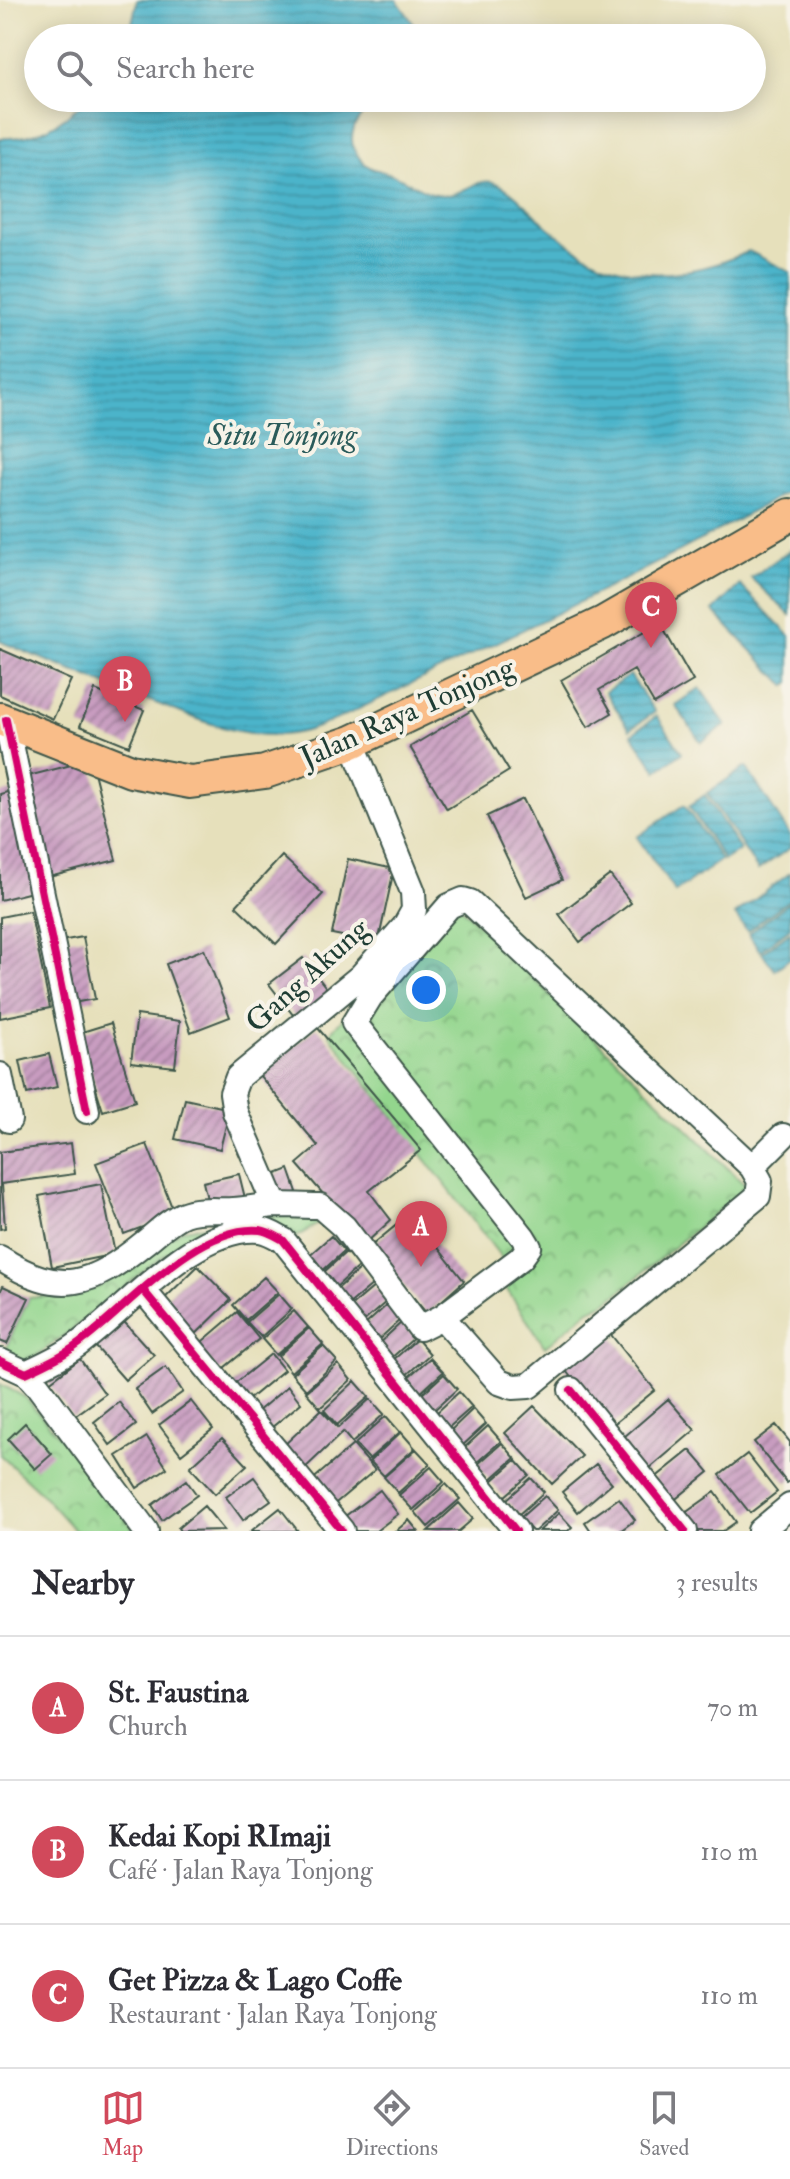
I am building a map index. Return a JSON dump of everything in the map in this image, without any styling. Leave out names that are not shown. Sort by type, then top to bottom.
[{"type":"main road","name":"Jalan Raya Tonjong","points":[[3,720],[131,771],[190,782],[265,772],[352,742],[603,623],[790,515]]},
{"type":"street","points":[[3,720],[87,1111]]},
{"type":"street","name":"Gang Akung","points":[[275,1205],[235,1112],[232,1093],[238,1077],[361,976],[393,942],[414,910],[413,892],[352,742]]},
{"type":"street","points":[[0,1258],[35,1278],[76,1281],[108,1270],[183,1214],[275,1205],[320,1206],[344,1227],[420,1328],[442,1317],[521,1258],[529,1247],[523,1237],[354,1023],[370,997],[449,906],[463,900],[470,902],[752,1167],[760,1181],[758,1196],[529,1386],[513,1387],[499,1382],[442,1317]]},
{"type":"street","points":[[0,1075],[9,1120]]},
{"type":"street","points":[[752,1167],[783,1136]]},
{"type":"street","points":[[26,1373],[67,1353],[205,1242],[239,1230],[264,1230],[283,1240],[516,1531]]},
{"type":"street","points":[[143,1290],[342,1531]]},
{"type":"street","points":[[0,1361],[26,1373],[38,1386],[146,1531]]},
{"type":"street","points":[[571,1390],[685,1531]]},
{"type":"street","points":[[760,1531],[790,1506]]},
{"type":"green space","points":[[449,896],[747,1187],[607,1302],[589,1310],[545,1347],[496,1273],[504,1261],[329,1034]]},
{"type":"green space","points":[[309,1210],[328,1218],[291,1240],[194,1239],[139,1274],[105,1305],[28,1362],[2,1356],[29,1298],[72,1294],[99,1287],[158,1243],[184,1229]]},
{"type":"green space","points":[[0,1384],[25,1397],[135,1531],[75,1531],[38,1490],[0,1455]]},
{"type":"water","points":[[137,0],[397,0],[413,23],[413,24],[132,24]]},
{"type":"water","name":"Situ Tonjong","points":[[72,112],[363,112],[355,125],[352,140],[359,158],[371,168],[439,195],[452,194],[483,182],[496,183],[510,191],[576,249],[611,266],[631,271],[671,273],[711,265],[749,251],[790,272],[790,490],[568,608],[342,717],[297,733],[253,734],[217,726],[0,641],[0,138],[37,133]]},
{"type":"water","points":[[790,550],[790,615],[751,578]]},
{"type":"water","points":[[740,585],[790,636],[790,682],[786,686],[713,611]]},
{"type":"water","points":[[630,675],[655,712],[630,729],[605,692]]},
{"type":"water","points":[[700,688],[726,725],[701,742],[675,705]]},
{"type":"water","points":[[657,716],[682,753],[657,771],[632,734]]},
{"type":"water","points":[[746,767],[790,835],[790,848],[758,870],[707,793]]},
{"type":"water","points":[[705,795],[740,850],[724,860],[689,806]]},
{"type":"water","points":[[684,805],[721,860],[675,892],[637,837]]},
{"type":"water","points":[[790,873],[790,899],[747,931],[735,915]]},
{"type":"water","points":[[790,902],[790,928],[760,951],[748,934]]},
{"type":"water","points":[[790,932],[790,958],[775,970],[762,953]]},
{"type":"building","points":[[660,623],[693,681],[654,704],[634,670],[599,690],[612,713],[588,727],[561,680]]},
{"type":"building","points":[[0,649],[71,680],[53,719],[0,695]]},
{"type":"building","points":[[95,690],[144,710],[129,746],[80,726]]},
{"type":"building","points":[[472,710],[509,771],[447,809],[410,747]]},
{"type":"building","points":[[91,760],[116,860],[49,877],[24,777]]},
{"type":"building","points":[[11,791],[36,891],[0,900],[0,794]]},
{"type":"building","points":[[523,799],[562,880],[526,897],[487,816]]},
{"type":"building","points":[[282,856],[323,894],[276,944],[236,906]]},
{"type":"building","points":[[348,859],[394,869],[378,943],[332,934]]},
{"type":"building","points":[[610,875],[631,903],[580,942],[559,914]]},
{"type":"building","points":[[30,911],[50,1008],[0,1018],[0,917]]},
{"type":"building","points":[[83,937],[95,999],[67,1004],[55,942]]},
{"type":"building","points":[[204,949],[230,1017],[191,1032],[166,964]]},
{"type":"building","points":[[303,958],[331,994],[297,1020],[269,984]]},
{"type":"building","points":[[137,1015],[180,1021],[175,1067],[131,1062]]},
{"type":"building","points":[[111,1023],[135,1101],[103,1111],[79,1033]]},
{"type":"building","points":[[317,1027],[421,1150],[369,1191],[391,1220],[366,1243],[297,1164],[318,1146],[259,1075]]},
{"type":"building","points":[[49,1054],[57,1087],[27,1094],[20,1061]]},
{"type":"building","points":[[185,1099],[230,1109],[220,1149],[175,1139]]},
{"type":"building","points":[[71,1143],[75,1174],[0,1184],[0,1152]]},
{"type":"building","points":[[147,1144],[175,1215],[124,1234],[96,1163]]},
{"type":"building","points":[[289,1169],[297,1192],[275,1201],[266,1178]]},
{"type":"building","points":[[239,1174],[245,1198],[209,1207],[203,1182]]},
{"type":"building","points":[[101,1184],[115,1254],[52,1267],[39,1196]]},
{"type":"building","points":[[0,1185],[5,1228],[0,1229]]},
{"type":"building","points":[[411,1213],[464,1281],[427,1314],[371,1246]]},
{"type":"building","points":[[331,1236],[344,1251],[320,1273],[306,1258]]},
{"type":"building","points":[[346,1252],[359,1266],[335,1288],[322,1274]]},
{"type":"building","points":[[198,1266],[231,1300],[193,1337],[160,1303]]},
{"type":"building","points":[[360,1269],[373,1284],[348,1305],[335,1291]]},
{"type":"building","points":[[264,1277],[278,1292],[246,1320],[233,1305]]},
{"type":"building","points":[[3,1286],[29,1298],[7,1344],[0,1341],[0,1292]]},
{"type":"building","points":[[374,1287],[387,1301],[362,1323],[349,1308]]},
{"type":"building","points":[[279,1294],[292,1309],[261,1337],[247,1322]]},
{"type":"building","points":[[388,1304],[401,1319],[377,1341],[364,1326]]},
{"type":"building","points":[[294,1311],[308,1327],[276,1355],[262,1339]]},
{"type":"building","points":[[237,1312],[259,1339],[219,1372],[197,1346]]},
{"type":"building","points":[[117,1314],[154,1355],[125,1380],[89,1339]]},
{"type":"building","points":[[401,1323],[415,1337],[390,1359],[377,1345]]},
{"type":"building","points":[[309,1328],[323,1344],[291,1372],[278,1356]]},
{"type":"building","points":[[608,1331],[655,1390],[610,1427],[563,1367]]},
{"type":"building","points":[[417,1339],[430,1354],[405,1376],[392,1361]]},
{"type":"building","points":[[323,1346],[337,1361],[306,1390],[292,1374]]},
{"type":"building","points":[[271,1354],[284,1370],[243,1404],[229,1388]]},
{"type":"building","points":[[430,1358],[443,1372],[419,1394],[406,1379]]},
{"type":"building","points":[[80,1359],[105,1394],[73,1417],[48,1383]]},
{"type":"building","points":[[338,1364],[351,1380],[320,1408],[306,1392]]},
{"type":"building","points":[[166,1367],[183,1392],[152,1414],[135,1389]]},
{"type":"building","points":[[444,1374],[457,1389],[433,1411],[419,1397]]},
{"type":"building","points":[[355,1381],[369,1397],[337,1425],[324,1410]]},
{"type":"building","points":[[288,1386],[301,1403],[265,1433],[251,1417]]},
{"type":"building","points":[[459,1392],[472,1407],[447,1429],[434,1415]]},
{"type":"building","points":[[370,1399],[384,1414],[352,1443],[343,1432],[302,1471],[281,1448],[321,1410],[338,1428]]},
{"type":"building","points":[[668,1399],[695,1430],[643,1474],[617,1443]]},
{"type":"building","points":[[191,1401],[213,1429],[181,1454],[159,1425]]},
{"type":"building","points":[[119,1402],[136,1425],[110,1445],[94,1422]]},
{"type":"building","points":[[534,1406],[582,1456],[552,1484],[505,1433]]},
{"type":"building","points":[[473,1409],[486,1424],[462,1446],[449,1432]]},
{"type":"building","points":[[386,1416],[400,1432],[369,1459],[355,1444]]},
{"type":"building","points":[[25,1423],[52,1454],[35,1469],[8,1439]]},
{"type":"building","points":[[776,1425],[790,1442],[790,1481],[787,1483],[754,1442]]},
{"type":"building","points":[[488,1426],[501,1441],[476,1463],[463,1449]]},
{"type":"building","points":[[401,1432],[415,1448],[384,1476],[370,1461]]},
{"type":"building","points":[[147,1437],[167,1468],[137,1488],[117,1456]]},
{"type":"building","points":[[222,1438],[247,1465],[215,1494],[190,1467]]},
{"type":"building","points":[[502,1443],[515,1458],[490,1480],[477,1465]]},
{"type":"building","points":[[353,1445],[375,1470],[331,1507],[310,1482]]},
{"type":"building","points":[[416,1449],[430,1464],[398,1493],[384,1477]]},
{"type":"building","points":[[690,1450],[709,1472],[672,1502],[654,1479]]},
{"type":"building","points":[[747,1454],[777,1492],[750,1513],[720,1475]]},
{"type":"building","points":[[516,1460],[529,1475],[504,1497],[491,1482]]},
{"type":"building","points":[[596,1464],[612,1483],[578,1512],[562,1492]]},
{"type":"building","points":[[431,1467],[444,1482],[413,1510],[399,1495]]},
{"type":"building","points":[[254,1477],[271,1500],[243,1520],[226,1497]]},
{"type":"building","points":[[531,1478],[544,1492],[519,1514],[506,1500]]},
{"type":"building","points":[[186,1480],[197,1495],[162,1520],[152,1505]]},
{"type":"building","points":[[446,1484],[460,1499],[428,1527],[415,1512]]},
{"type":"building","points":[[380,1490],[398,1514],[376,1531],[348,1531],[340,1520]]},
{"type":"building","points":[[715,1492],[736,1522],[723,1531],[692,1531],[681,1516]]},
{"type":"building","points":[[545,1496],[558,1510],[532,1531],[520,1518]]},
{"type":"building","points":[[619,1498],[635,1520],[620,1531],[591,1531],[585,1522]]},
{"type":"building","points":[[459,1503],[473,1519],[459,1531],[428,1531]]},
{"type":"building","points":[[204,1506],[224,1530],[180,1531],[178,1528]]},
{"type":"building","points":[[280,1508],[298,1531],[251,1531]]},
{"type":"building","points":[[559,1513],[572,1527],[568,1531],[539,1531]]},
{"type":"building","points":[[409,1520],[418,1531],[396,1531]]},
{"type":"cycle path","points":[[6,720],[87,1111]]},
{"type":"cycle path","points":[[0,1361],[26,1373],[42,1366],[78,1344],[166,1269],[190,1253],[213,1240],[237,1232],[266,1231],[283,1240],[516,1531]]},
{"type":"cycle path","points":[[143,1290],[342,1531]]},
{"type":"cycle path","points":[[571,1390],[685,1531]]},
{"type":"place","name":"Get Pizza & Lago Coffe","points":[[651,648]]},
{"type":"place","name":"Kedai Kopi RImaji","points":[[125,722]]},
{"type":"place","name":"St. Faustina","points":[[421,1267]]}]
